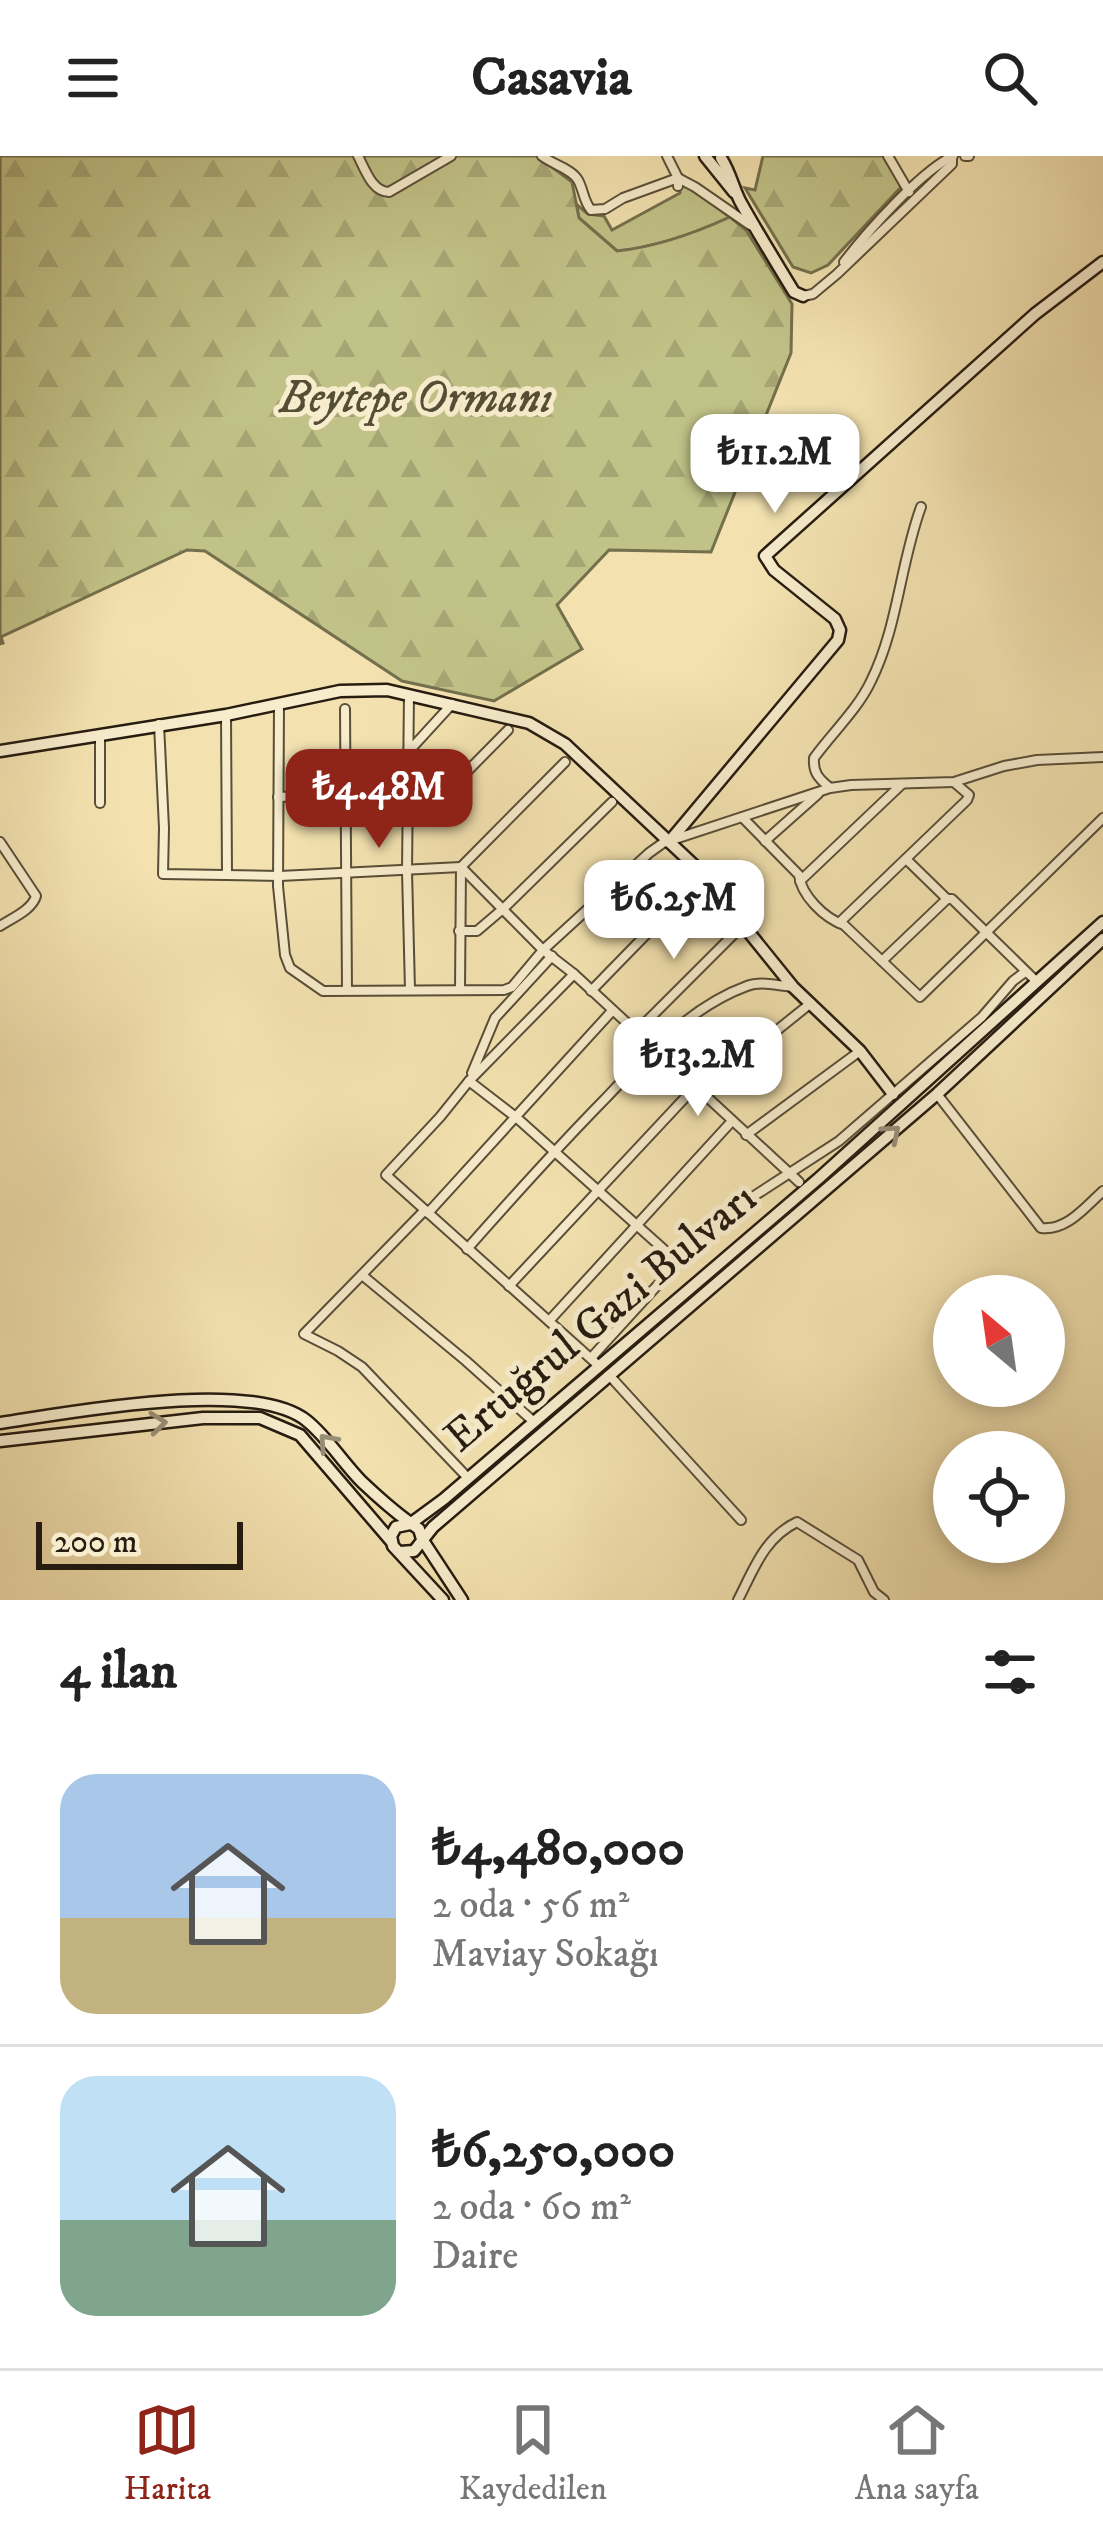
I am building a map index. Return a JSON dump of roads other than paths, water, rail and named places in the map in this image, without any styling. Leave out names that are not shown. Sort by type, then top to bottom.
[{"type":"main road","points":[[717,157],[794,292],[802,296]]},
{"type":"main road","points":[[669,842],[838,640],[836,619],[774,570],[765,556],[1035,314],[1103,262]]},
{"type":"main road","points":[[0,751],[340,692],[387,690],[530,723],[557,739],[704,876],[794,987],[860,1051],[893,1094]]},
{"type":"main road","name":"Ertuğrul Gazi Bulvarı","points":[[410,1524],[818,1180],[1103,922]]},
{"type":"main road","name":"Ertuğrul Gazi Bulvarı","points":[[422,1539],[600,1366],[937,1094],[1103,939]]},
{"type":"main road","points":[[0,1423],[107,1407],[237,1400],[286,1408],[308,1421],[362,1481],[419,1529],[462,1600]]},
{"type":"main road","points":[[107,1407],[113,1416],[110,1429]]},
{"type":"main road","points":[[91,1409],[86,1418],[92,1431]]},
{"type":"main road","points":[[0,1441],[241,1417],[280,1425],[300,1435],[443,1600]]},
{"type":"main road","points":[[391,1541],[396,1527],[410,1524]]},
{"type":"main road","points":[[400,1552],[414,1551],[422,1539]]},
{"type":"street","points":[[358,156],[381,192],[389,192],[451,156]]},
{"type":"street","points":[[542,156],[573,173],[591,210],[678,182],[695,187],[755,228]]},
{"type":"street","points":[[667,156],[678,182]]},
{"type":"street","points":[[888,156],[909,192]]},
{"type":"street","points":[[837,274],[909,192],[953,157]]},
{"type":"street","points":[[802,296],[813,294],[837,274],[952,164],[953,157]]},
{"type":"street","points":[[826,789],[814,768],[814,758],[869,686],[892,622],[921,507]]},
{"type":"street","points":[[409,695],[410,990]]},
{"type":"street","points":[[278,704],[278,886],[285,956],[290,968],[323,991],[504,990],[649,853],[669,842],[851,784],[954,782],[1037,760],[1103,757]]},
{"type":"street","points":[[409,752],[452,704]]},
{"type":"street","points":[[345,709],[347,990]]},
{"type":"street","points":[[226,715],[226,874]]},
{"type":"street","points":[[159,724],[163,874],[280,876],[460,867],[565,762]]},
{"type":"street","points":[[408,806],[434,805],[508,730]]},
{"type":"street","points":[[100,734],[100,803]]},
{"type":"street","points":[[345,776],[408,777]]},
{"type":"street","points":[[838,924],[967,800],[969,795],[954,782]]},
{"type":"street","points":[[800,881],[902,784]]},
{"type":"street","points":[[765,841],[826,789]]},
{"type":"street","points":[[278,797],[345,794]]},
{"type":"street","points":[[459,931],[477,931],[612,802]]},
{"type":"street","points":[[743,818],[799,874],[800,887],[832,921],[844,926],[920,997],[1103,818]]},
{"type":"street","points":[[0,842],[36,896],[28,908],[0,926]]},
{"type":"street","points":[[906,859],[1037,982]]},
{"type":"street","points":[[460,867],[790,1172],[799,1183],[796,1199]]},
{"type":"street","points":[[460,867],[460,989]]},
{"type":"street","points":[[591,991],[704,876]]},
{"type":"street","points":[[882,961],[947,899]]},
{"type":"street","points":[[635,1033],[745,924]]},
{"type":"street","points":[[469,1081],[495,1018],[548,953]]},
{"type":"street","points":[[600,1366],[717,1220],[839,1142],[982,1017],[1025,972]]},
{"type":"street","points":[[574,974],[386,1175],[600,1366],[741,1520]]},
{"type":"street","points":[[467,1249],[554,1151],[687,1020],[752,983],[794,987]]},
{"type":"street","points":[[509,1286],[698,1090],[812,1003]]},
{"type":"street","points":[[468,1478],[362,1367],[304,1334],[517,1118],[612,1011]]},
{"type":"street","points":[[746,1135],[860,1051]]},
{"type":"street","points":[[469,1081],[670,1255],[687,1252]]},
{"type":"street","points":[[937,1094],[1041,1228],[1062,1226],[1103,1190]]},
{"type":"street","points":[[549,1321],[732,1121]]},
{"type":"street","points":[[799,1183],[818,1180]]},
{"type":"street","points":[[362,1275],[534,1422]]},
{"type":"street","points":[[738,1600],[767,1544],[780,1530],[797,1522],[858,1560],[874,1592],[884,1600]]},
{"type":"park label","name":"Beytepe Ormanı","points":[[416,399]]}]
